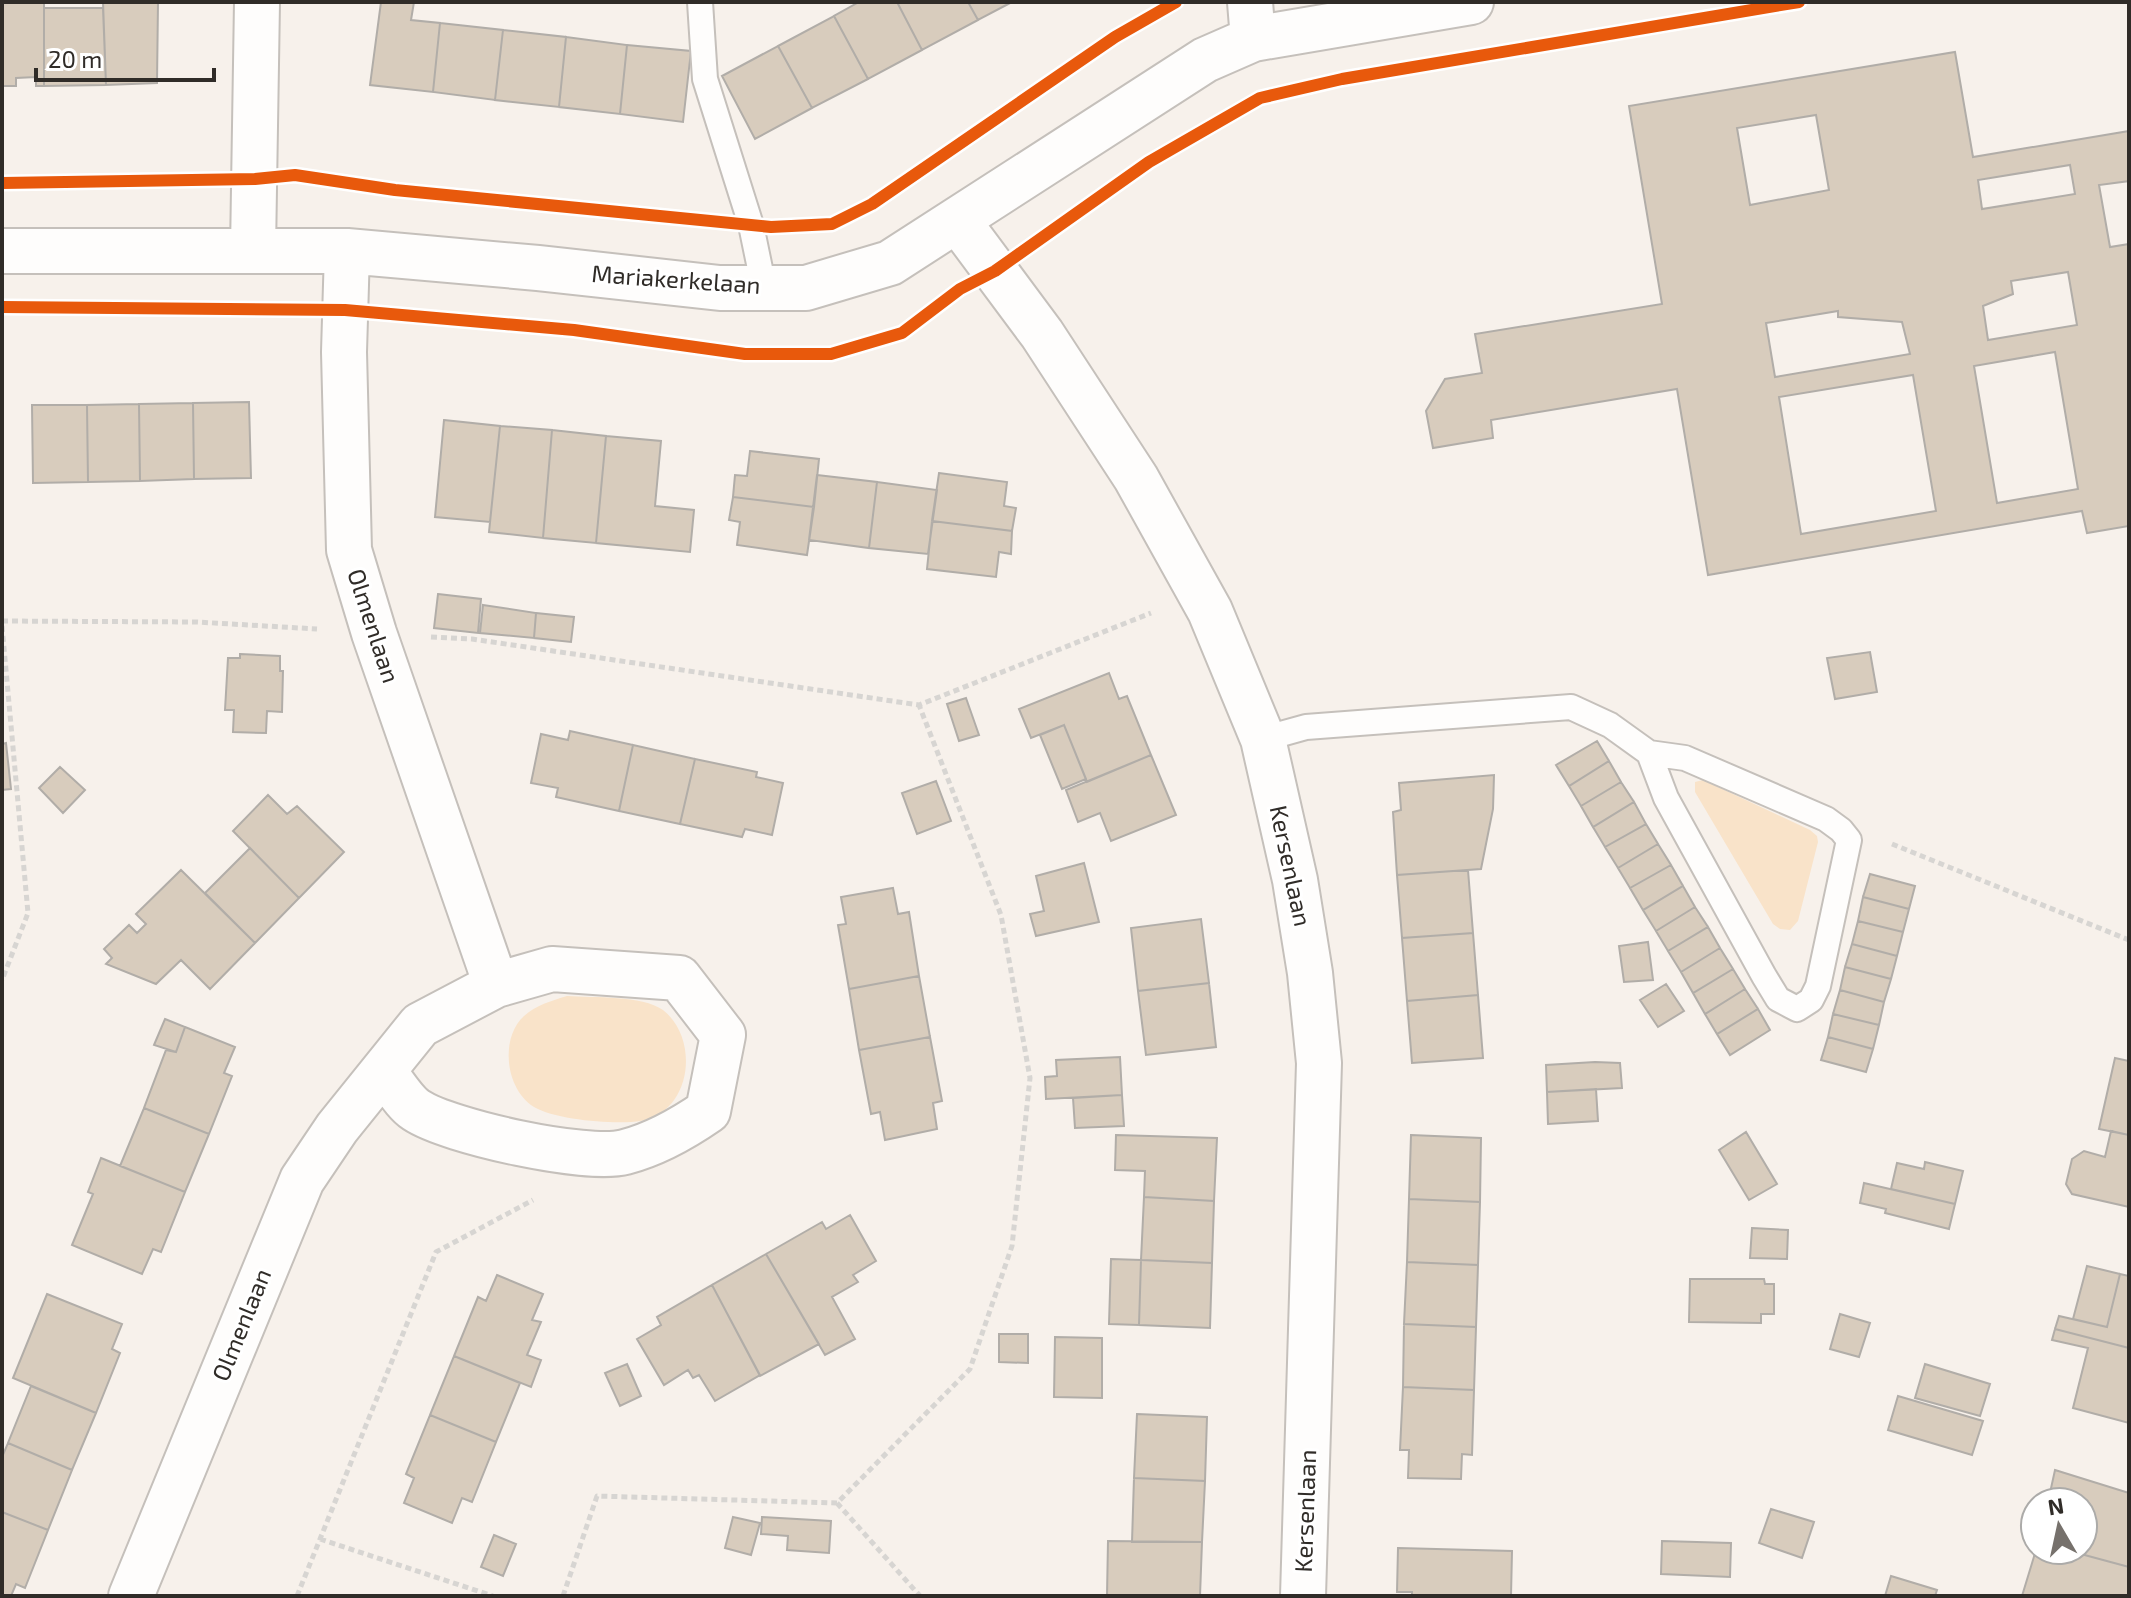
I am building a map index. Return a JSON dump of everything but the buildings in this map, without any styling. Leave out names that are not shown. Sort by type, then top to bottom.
[{"type":"street","points":[[253,250],[257,2]]},
{"type":"street","name":"Mariakerkelaan","points":[[2,251],[347,251],[720,288],[806,288],[890,263],[1205,60],[1252,20],[1471,2]]},
{"type":"street","name":"Kersenlaan","points":[[958,221],[1042,334],[1136,478],[1200,593],[1263,739],[1295,880],[1310,973],[1319,1063],[1303,1596]]},
{"type":"street","name":"Olmenlaan","points":[[347,251],[344,352],[349,550],[374,633],[496,985]]},
{"type":"street","name":"Olmenlaan","points":[[131,1596],[302,1180],[337,1128],[420,1025],[496,985],[552,969],[679,978],[723,1035],[708,1111],[673,1135],[622,1153],[562,1152],[449,1125],[414,1109],[384,1072]]},
{"type":"lane","points":[[700,2],[705,79],[751,225],[764,288]]},
{"type":"lane","points":[[1263,739],[1306,727],[1571,707],[1610,725],[1649,753],[1685,758],[1812,813],[1833,824],[1849,840],[1818,986],[1811,1000],[1797,1009],[1778,999],[1764,976],[1666,798],[1649,753]]},
{"type":"path","points":[[2,980],[28,913],[2,623],[197,622],[472,639],[919,705],[1200,593]]},
{"type":"path","points":[[837,1503],[970,1369],[1012,1246],[1030,1078],[1001,915],[919,705]]},
{"type":"path","points":[[1849,840],[1879,839],[2129,940]]},
{"type":"path","points":[[297,1596],[436,1252],[561,1185],[562,1152]]},
{"type":"path","points":[[563,1596],[597,1496],[837,1503],[920,1596]]},
{"type":"path","points":[[320,1539],[493,1596]]},
{"type":"shaded area","points":[[1703,780],[1817,836],[1798,921],[1790,930],[1773,924],[1695,792],[1695,782]]},
{"type":"shaded area","points":[[567,996],[630,1000],[663,1010],[675,1023],[686,1055],[680,1090],[671,1104],[658,1115],[641,1121],[617,1122],[556,1115],[534,1107],[525,1099],[517,1089],[509,1064],[511,1038],[516,1026],[529,1012]]},
{"type":"cycle path","points":[[2,183],[255,179],[295,175],[395,190],[771,227],[832,224],[872,204],[1115,37],[1176,2]]},
{"type":"cycle path","points":[[2,307],[345,310],[574,330],[745,354],[831,354],[902,333],[960,289],[995,271],[1149,162],[1260,98],[1342,79],[1799,2]]}]
